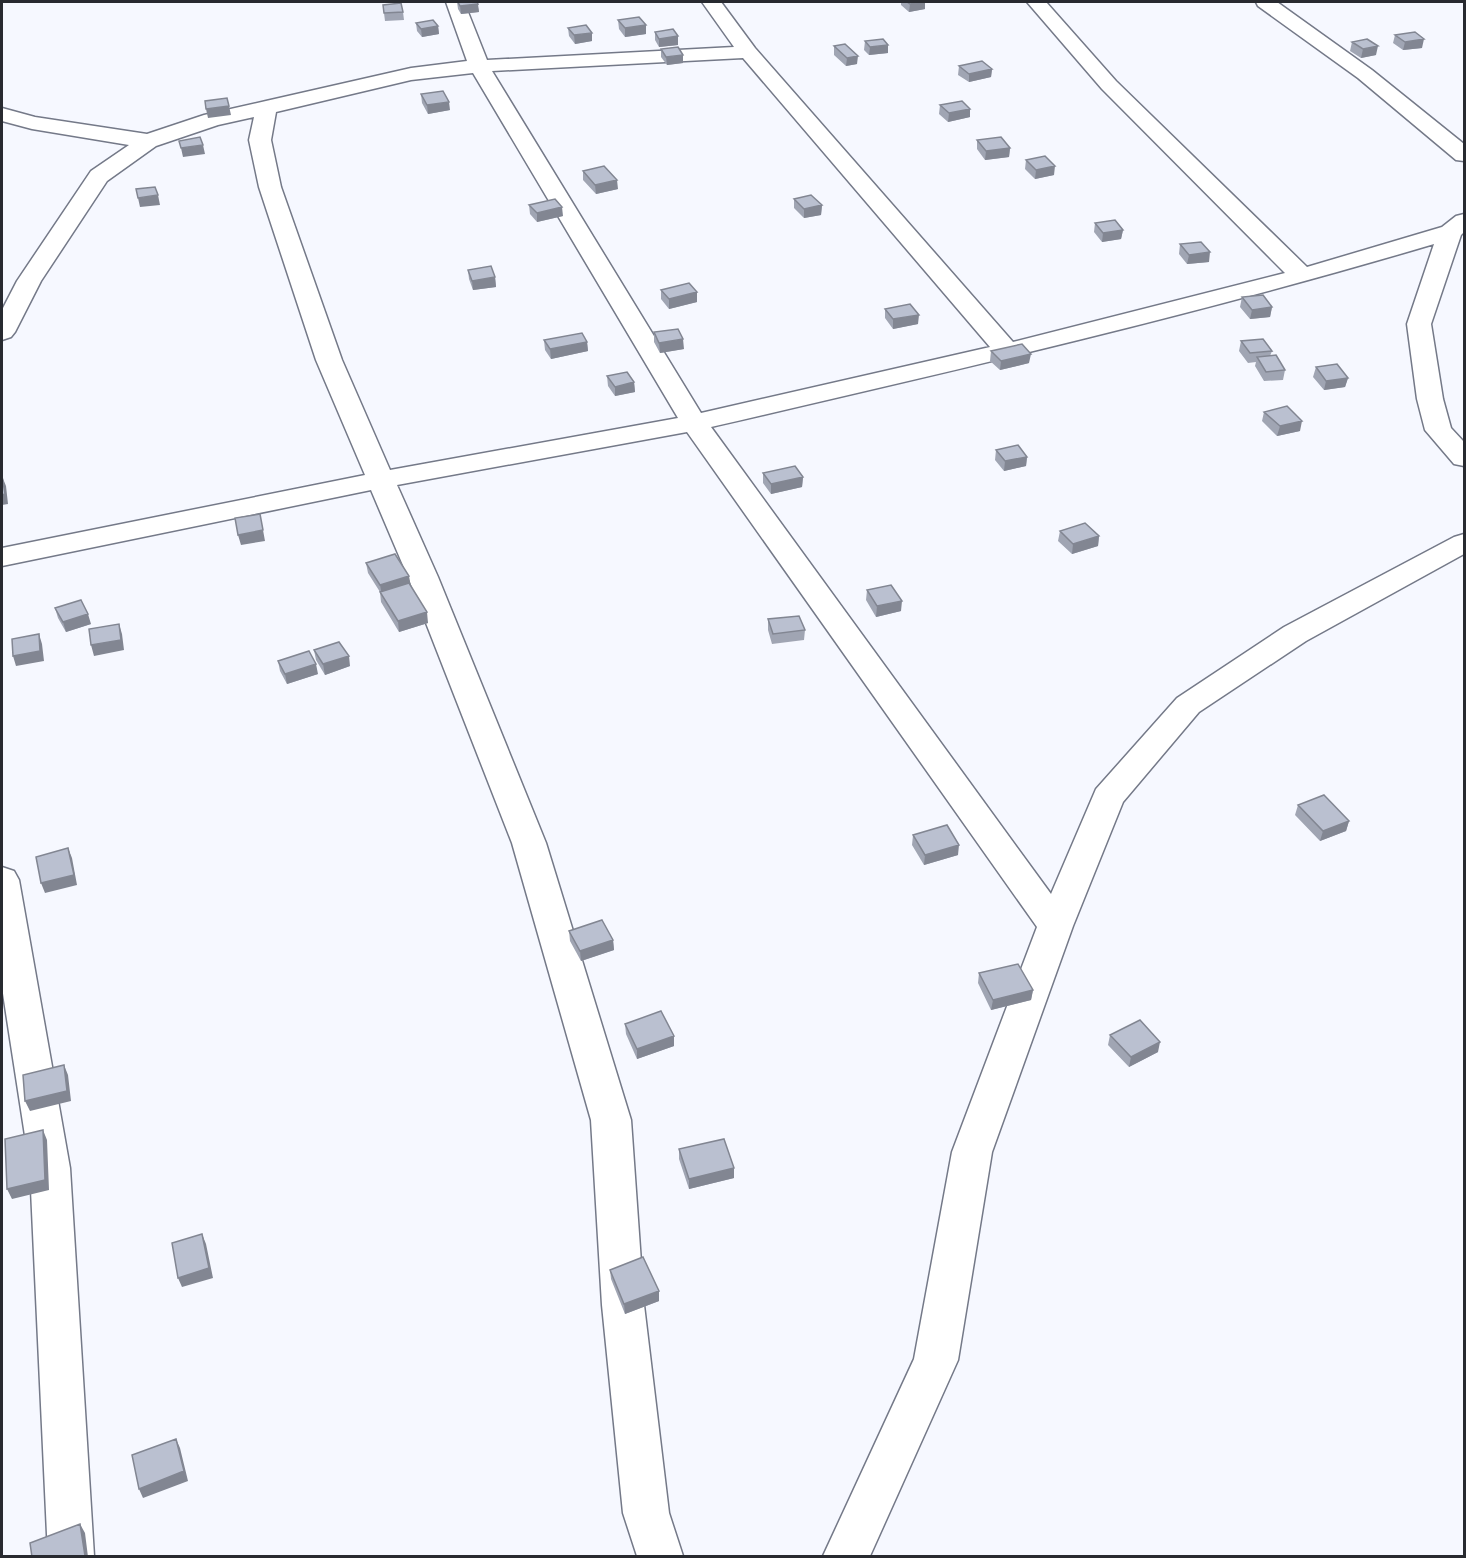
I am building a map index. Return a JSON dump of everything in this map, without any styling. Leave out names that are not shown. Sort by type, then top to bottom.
[{"type":"street","points":[[455,2],[479,66],[694,423],[1055,926]]},
{"type":"street","points":[[712,2],[748,52],[1007,351]]},
{"type":"street","points":[[1036,2],[1109,86],[1302,276]]},
{"type":"street","points":[[1264,2],[1365,74],[1464,155]]},
{"type":"street","points":[[2,332],[29,281],[99,176],[148,141],[212,120],[411,74],[479,66],[748,52]]},
{"type":"street","points":[[266,107],[260,140],[270,187],[329,360],[423,577],[529,843],[611,1120],[623,1305],[646,1514],[660,1557]]},
{"type":"street","points":[[2,114],[32,123],[148,141]]},
{"type":"street","points":[[2,557],[381,480],[694,423],[1007,351],[1302,276],[1457,227]]},
{"type":"street","points":[[1457,227],[1419,324],[1430,399],[1438,430],[1464,458]]},
{"type":"street","points":[[846,1557],[936,1360],[972,1152],[1055,926],[1108,797],[1188,705],[1295,634],[1464,543]]},
{"type":"street","points":[[2,880],[50,1168],[71,1557]]},
{"type":"building","points":[[458,2],[477,2],[478,4],[460,6]]},
{"type":"building","points":[[401,3],[403,12],[384,13],[383,5]]},
{"type":"building","points":[[639,17],[646,25],[625,28],[618,20]]},
{"type":"building","points":[[433,20],[438,26],[421,29],[416,23]]},
{"type":"building","points":[[586,25],[592,33],[574,35],[568,28]]},
{"type":"building","points":[[673,29],[678,36],[659,39],[655,32]]},
{"type":"building","points":[[1415,32],[1424,39],[1405,42],[1395,35]]},
{"type":"building","points":[[883,39],[888,45],[870,47],[865,41]]},
{"type":"building","points":[[1367,39],[1378,46],[1363,49],[1352,42]]},
{"type":"building","points":[[845,44],[858,56],[847,58],[834,46]]},
{"type":"building","points":[[678,47],[683,55],[666,57],[661,49]]},
{"type":"building","points":[[982,61],[992,69],[969,74],[959,66]]},
{"type":"building","points":[[443,91],[449,102],[427,105],[421,94]]},
{"type":"building","points":[[227,98],[229,106],[206,109],[205,101]]},
{"type":"building","points":[[962,101],[970,109],[949,113],[940,105]]},
{"type":"building","points":[[200,137],[203,145],[181,148],[179,141]]},
{"type":"building","points":[[1001,137],[1010,148],[986,151],[977,140]]},
{"type":"building","points":[[1045,156],[1055,166],[1036,170],[1026,160]]},
{"type":"building","points":[[604,166],[617,180],[595,185],[583,171]]},
{"type":"building","points":[[155,187],[158,195],[138,198],[136,189]]},
{"type":"building","points":[[811,195],[822,205],[804,209],[794,199]]},
{"type":"building","points":[[555,199],[562,207],[537,213],[529,205]]},
{"type":"building","points":[[1115,220],[1123,230],[1103,233],[1095,223]]},
{"type":"building","points":[[1201,242],[1210,252],[1189,255],[1180,244]]},
{"type":"building","points":[[491,266],[495,277],[472,281],[468,270]]},
{"type":"building","points":[[689,283],[697,292],[669,299],[661,290]]},
{"type":"building","points":[[1263,295],[1272,307],[1252,310],[1242,297]]},
{"type":"building","points":[[910,304],[919,315],[893,319],[885,309]]},
{"type":"building","points":[[678,329],[683,339],[659,343],[654,332]]},
{"type":"building","points":[[582,333],[587,342],[550,349],[544,340]]},
{"type":"building","points":[[1263,339],[1272,351],[1250,353],[1241,341]]},
{"type":"building","points":[[1022,344],[1031,354],[1001,361],[991,351]]},
{"type":"building","points":[[1276,355],[1285,370],[1266,372],[1257,357]]},
{"type":"building","points":[[1337,364],[1348,378],[1326,381],[1316,367]]},
{"type":"building","points":[[627,372],[634,382],[615,387],[607,376]]},
{"type":"building","points":[[1287,406],[1302,421],[1280,426],[1264,412]]},
{"type":"building","points":[[1018,445],[1027,457],[1005,461],[996,450]]},
{"type":"building","points":[[795,466],[803,477],[771,484],[763,473]]},
{"type":"building","points":[[2,476],[5,494],[2,495]]},
{"type":"building","points":[[260,514],[263,530],[238,535],[235,518]]},
{"type":"building","points":[[1085,523],[1099,536],[1073,544],[1060,531]]},
{"type":"building","points":[[395,554],[409,576],[380,585],[366,563]]},
{"type":"building","points":[[409,583],[427,612],[398,621],[380,592]]},
{"type":"building","points":[[891,585],[902,601],[877,606],[867,590]]},
{"type":"building","points":[[81,600],[88,614],[63,622],[55,608]]},
{"type":"building","points":[[799,616],[805,630],[773,634],[768,619]]},
{"type":"building","points":[[119,624],[121,640],[91,645],[89,629]]},
{"type":"building","points":[[39,634],[40,651],[13,656],[12,639]]},
{"type":"building","points":[[339,642],[349,656],[323,664],[314,650]]},
{"type":"building","points":[[309,651],[316,664],[285,674],[278,661]]},
{"type":"building","points":[[1324,795],[1349,821],[1323,831],[1298,805]]},
{"type":"building","points":[[947,825],[959,845],[925,855],[913,835]]},
{"type":"building","points":[[68,848],[74,875],[41,883],[36,857]]},
{"type":"building","points":[[602,920],[613,940],[580,951],[569,931]]},
{"type":"building","points":[[1018,964],[1033,990],[993,1000],[979,973]]},
{"type":"building","points":[[661,1011],[674,1036],[637,1049],[625,1024]]},
{"type":"building","points":[[1140,1020],[1160,1042],[1131,1057],[1110,1035]]},
{"type":"building","points":[[64,1065],[67,1091],[25,1101],[23,1075]]},
{"type":"building","points":[[43,1130],[45,1180],[7,1189],[5,1139]]},
{"type":"building","points":[[724,1139],[734,1168],[689,1179],[679,1149]]},
{"type":"building","points":[[202,1234],[209,1268],[178,1278],[172,1243]]},
{"type":"building","points":[[643,1257],[659,1291],[624,1304],[610,1270]]},
{"type":"building","points":[[176,1439],[184,1471],[139,1489],[132,1455]]},
{"type":"building","points":[[80,1524],[85,1556],[32,1557],[30,1543]]}]
